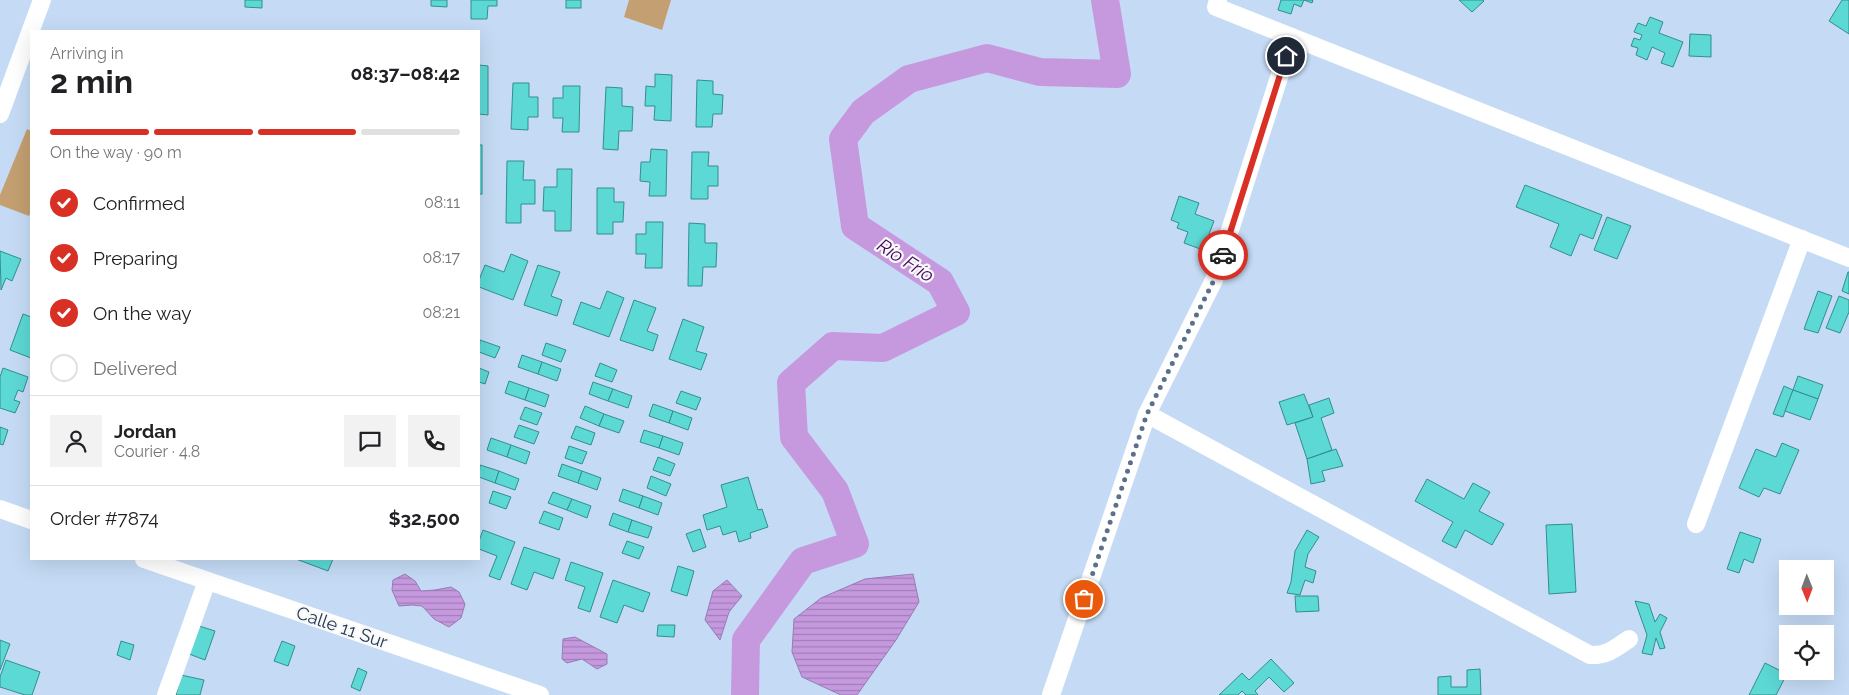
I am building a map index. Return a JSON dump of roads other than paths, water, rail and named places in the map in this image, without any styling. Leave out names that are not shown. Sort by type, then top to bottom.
[{"type":"street","points":[[31,30],[42,0]]},
{"type":"street","points":[[1218,0],[1216,7],[1849,258]]},
{"type":"street","points":[[0,114],[30,33]]},
{"type":"street","points":[[1051,695],[1147,414],[1214,280],[1292,37]]},
{"type":"street","points":[[1696,524],[1802,239]]},
{"type":"street","points":[[1147,414],[1590,655],[1598,656],[1608,653],[1629,639]]},
{"type":"street","points":[[0,510],[30,520]]},
{"type":"street","name":"Calle 11 Sur","points":[[147,560],[540,695]]},
{"type":"street","points":[[166,695],[208,581]]},
{"type":"waterway","name":"Río Frío","points":[[745,695],[746,640],[803,561],[855,544],[835,491],[794,437],[791,383],[833,346],[883,348],[956,312],[940,282],[855,226],[843,139],[863,112],[909,79],[987,58],[1040,72],[1117,74],[1105,0]]}]
